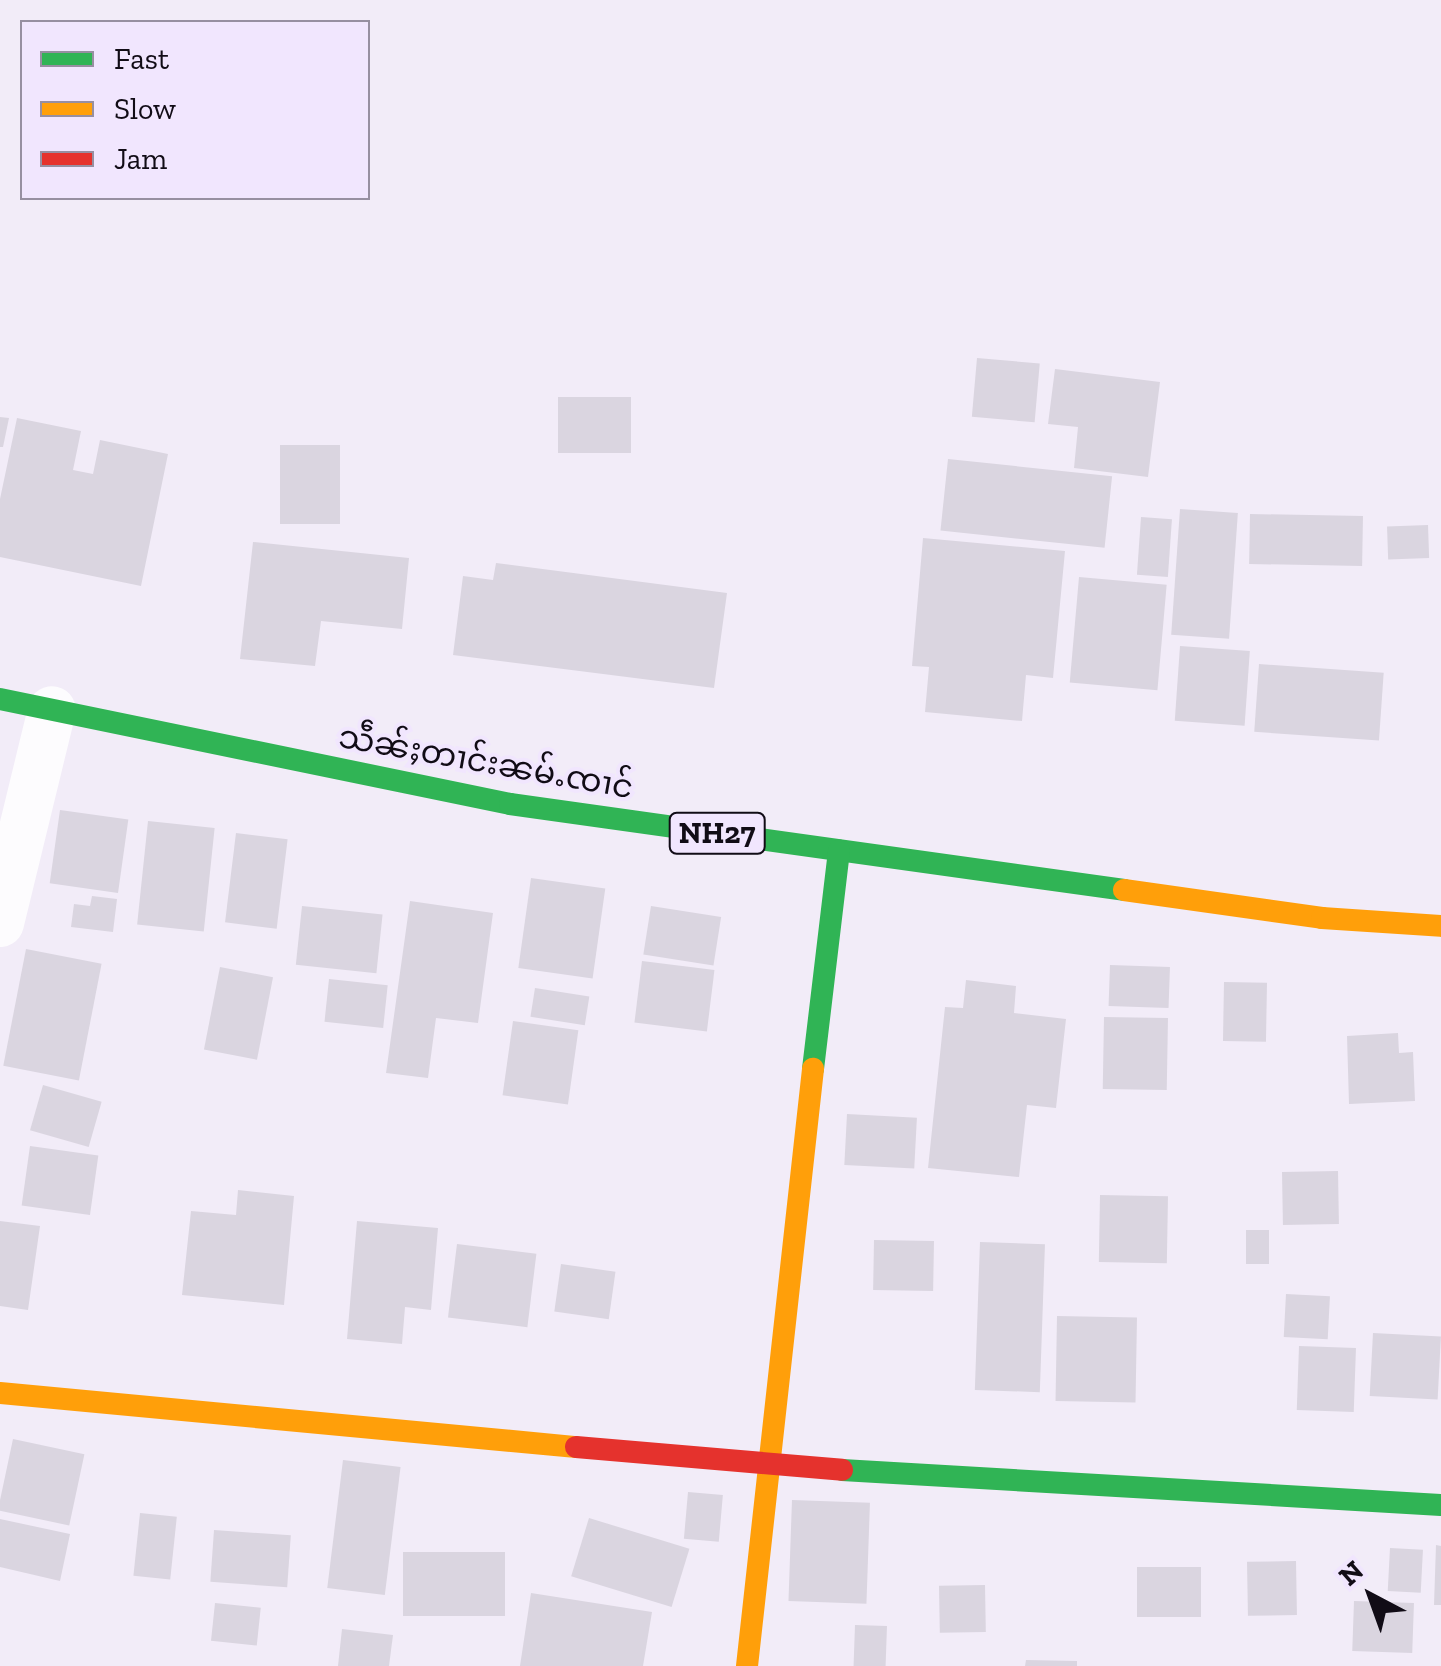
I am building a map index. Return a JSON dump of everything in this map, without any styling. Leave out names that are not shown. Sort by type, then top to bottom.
[{"type":"main road","name":"သဵၼ်ႈတၢင်းၼမ်ႉၸၢင်","points":[[0,699],[510,804],[1322,918],[1441,926]]},
{"type":"main road","points":[[748,1666],[765,1465],[839,851]]},
{"type":"main road","points":[[0,1393],[765,1465],[1441,1505]]},
{"type":"street","points":[[0,923],[52,710]]},
{"type":"building","points":[[977,358],[1040,363],[1035,422],[972,417]]},
{"type":"building","points":[[1055,369],[1160,382],[1148,477],[1074,468],[1078,427],[1048,424]]},
{"type":"building","points":[[558,397],[631,397],[631,453],[558,453]]},
{"type":"building","points":[[0,417],[9,418],[3,447],[0,447]]},
{"type":"building","points":[[17,418],[81,431],[73,470],[93,474],[100,440],[168,454],[141,586],[0,557],[0,499]]},
{"type":"building","points":[[280,445],[340,445],[340,524],[280,524]]},
{"type":"building","points":[[948,459],[1112,476],[1105,548],[940,531]]},
{"type":"building","points":[[1180,509],[1238,513],[1229,639],[1171,635]]},
{"type":"building","points":[[1250,514],[1363,516],[1362,566],[1249,564]]},
{"type":"building","points":[[1141,517],[1172,519],[1168,577],[1137,575]]},
{"type":"building","points":[[1428,525],[1429,558],[1388,559],[1387,526]]},
{"type":"building","points":[[923,538],[1065,551],[1053,678],[1026,675],[1022,721],[925,712],[929,667],[912,666]]},
{"type":"building","points":[[253,542],[409,558],[402,629],[321,621],[315,666],[240,659]]},
{"type":"building","points":[[496,563],[727,593],[714,688],[453,655],[463,576],[493,580]]},
{"type":"building","points":[[1079,577],[1167,585],[1157,690],[1070,683]]},
{"type":"building","points":[[1180,646],[1250,651],[1245,726],[1175,721]]},
{"type":"building","points":[[1259,664],[1384,673],[1379,741],[1254,732]]},
{"type":"building","points":[[60,810],[128,820],[118,893],[50,883]]},
{"type":"building","points":[[148,821],[215,828],[204,931],[137,924]]},
{"type":"building","points":[[236,833],[288,839],[277,929],[225,922]]},
{"type":"building","points":[[531,878],[605,888],[593,979],[518,968]]},
{"type":"building","points":[[92,896],[117,899],[113,932],[71,927],[74,904],[90,906]]},
{"type":"building","points":[[410,901],[493,913],[478,1023],[436,1018],[428,1078],[386,1073]]},
{"type":"building","points":[[302,906],[383,914],[376,973],[296,965]]},
{"type":"building","points":[[651,906],[721,917],[713,966],[643,954]]},
{"type":"building","points":[[26,949],[102,964],[79,1081],[3,1066]]},
{"type":"building","points":[[642,961],[714,970],[707,1031],[634,1023]]},
{"type":"building","points":[[1110,965],[1170,967],[1169,1008],[1109,1006]]},
{"type":"building","points":[[220,967],[273,977],[257,1060],[204,1049]]},
{"type":"building","points":[[329,979],[388,985],[383,1028],[325,1022]]},
{"type":"building","points":[[966,980],[1016,986],[1014,1013],[1066,1019],[1056,1108],[1027,1105],[1019,1177],[928,1168],[945,1007],[963,1008]]},
{"type":"building","points":[[1224,982],[1267,983],[1266,1042],[1223,1041]]},
{"type":"building","points":[[535,988],[589,997],[585,1025],[530,1017]]},
{"type":"building","points":[[1104,1017],[1168,1018],[1167,1090],[1103,1089]]},
{"type":"building","points":[[513,1021],[578,1030],[568,1104],[503,1095]]},
{"type":"building","points":[[1398,1033],[1399,1053],[1413,1052],[1415,1101],[1349,1104],[1347,1036]]},
{"type":"building","points":[[43,1085],[102,1102],[89,1147],[30,1130]]},
{"type":"building","points":[[847,1114],[917,1118],[914,1169],[844,1165]]},
{"type":"building","points":[[30,1146],[98,1156],[90,1215],[22,1205]]},
{"type":"building","points":[[1338,1171],[1339,1224],[1283,1225],[1282,1172]]},
{"type":"building","points":[[238,1190],[294,1196],[284,1305],[182,1295],[191,1211],[236,1215]]},
{"type":"building","points":[[1100,1195],[1168,1196],[1167,1263],[1099,1262]]},
{"type":"building","points":[[0,1221],[40,1226],[28,1310],[0,1306]]},
{"type":"building","points":[[357,1221],[438,1228],[431,1310],[405,1307],[402,1344],[347,1339]]},
{"type":"building","points":[[1246,1230],[1269,1230],[1269,1264],[1246,1264]]},
{"type":"building","points":[[874,1240],[934,1241],[933,1291],[873,1290]]},
{"type":"building","points":[[980,1242],[1045,1244],[1040,1392],[975,1390]]},
{"type":"building","points":[[457,1244],[536,1254],[527,1327],[448,1317]]},
{"type":"building","points":[[561,1264],[615,1272],[609,1319],[554,1312]]},
{"type":"building","points":[[1286,1294],[1330,1296],[1328,1339],[1284,1337]]},
{"type":"building","points":[[1057,1316],[1137,1317],[1136,1402],[1056,1401]]},
{"type":"building","points":[[1373,1333],[1441,1337],[1438,1399],[1370,1396]]},
{"type":"building","points":[[1299,1346],[1356,1348],[1354,1412],[1297,1410]]},
{"type":"building","points":[[13,1439],[84,1454],[69,1526],[0,1511]]},
{"type":"building","points":[[343,1460],[401,1467],[385,1595],[327,1588]]},
{"type":"building","points":[[688,1492],[723,1495],[719,1542],[684,1539]]},
{"type":"building","points":[[792,1500],[870,1503],[866,1604],[788,1601]]},
{"type":"building","points":[[140,1513],[177,1517],[170,1580],[133,1576]]},
{"type":"building","points":[[589,1518],[689,1549],[672,1607],[571,1576]]},
{"type":"building","points":[[0,1519],[70,1534],[60,1581],[0,1567]]},
{"type":"building","points":[[214,1530],[291,1535],[287,1587],[210,1582]]},
{"type":"building","points":[[1436,1545],[1441,1546],[1441,1605],[1434,1605]]},
{"type":"building","points":[[1390,1548],[1423,1550],[1421,1593],[1388,1591]]},
{"type":"building","points":[[403,1552],[505,1552],[505,1616],[403,1616]]},
{"type":"building","points":[[1296,1561],[1297,1615],[1248,1616],[1247,1562]]},
{"type":"building","points":[[1137,1567],[1201,1567],[1201,1617],[1137,1617]]},
{"type":"building","points":[[985,1585],[986,1632],[940,1633],[939,1586]]},
{"type":"building","points":[[531,1593],[652,1612],[643,1666],[520,1666]]},
{"type":"building","points":[[1354,1601],[1414,1603],[1412,1653],[1352,1651]]},
{"type":"building","points":[[215,1603],[261,1608],[257,1646],[211,1641]]},
{"type":"building","points":[[855,1625],[887,1626],[886,1666],[854,1666]]},
{"type":"building","points":[[342,1629],[393,1635],[389,1666],[338,1666]]},
{"type":"building","points":[[1026,1660],[1077,1661],[1077,1666],[1025,1666]]},
{"type":"traffic: fast","points":[[0,699],[510,804],[1124,890]]},
{"type":"traffic: fast","points":[[813,1069],[839,851]]},
{"type":"traffic: fast","points":[[842,1470],[1441,1505]]},
{"type":"traffic: slow","points":[[1124,890],[1322,918],[1441,926]]},
{"type":"traffic: slow","points":[[747,1666],[813,1069]]},
{"type":"traffic: slow","points":[[0,1393],[576,1447]]},
{"type":"traffic: jam","points":[[576,1447],[842,1470]]}]
